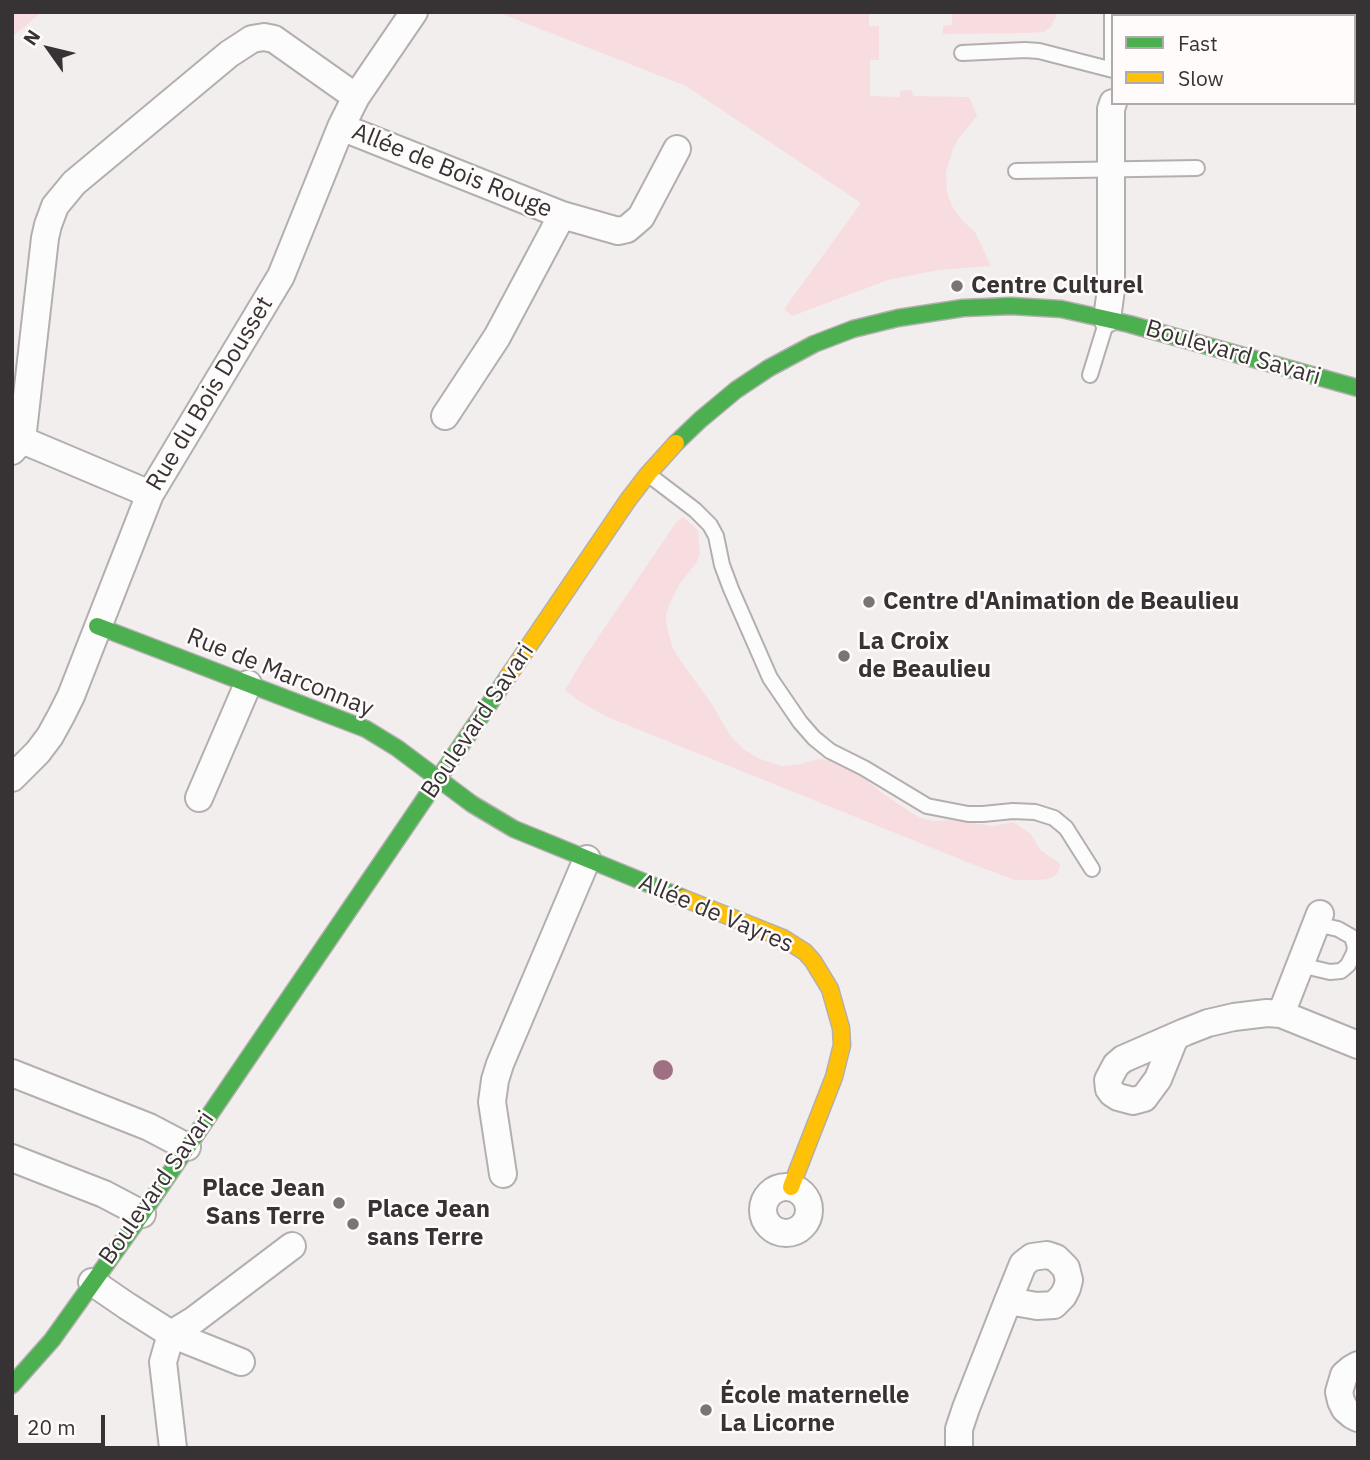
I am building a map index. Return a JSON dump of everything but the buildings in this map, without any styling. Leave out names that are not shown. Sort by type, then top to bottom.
[{"type":"street","name":"Rue du Bois Dousset","points":[[12,778],[50,736],[71,696],[150,494],[281,275],[341,127],[356,97],[414,12]]},
{"type":"street","points":[[150,494],[17,446],[45,239],[55,206],[74,183],[229,54],[252,39],[274,39],[356,97]]},
{"type":"street","points":[[1107,319],[1111,289],[1112,105]]},
{"type":"street","name":"Allée de Bois Rouge","points":[[341,127],[562,215],[618,231],[627,229],[641,217],[677,149]]},
{"type":"street","name":"Allée de Bois Rouge","points":[[445,416],[497,337],[562,215]]},
{"type":"street","name":"Boulevard Savari","points":[[12,1385],[52,1340],[142,1214],[628,500],[648,474],[700,419],[736,390],[769,368],[814,344],[853,329],[898,318],[963,308],[1011,306],[1060,309],[1129,324],[1358,388]]},
{"type":"street","name":"Rue de Marconnay","points":[[97,626],[366,729],[438,779]]},
{"type":"street","points":[[199,798],[248,684]]},
{"type":"street","name":"Allée de Vayres","points":[[438,779],[472,804],[514,829],[783,938],[813,961],[830,989],[841,1028],[842,1045],[834,1077],[791,1187]]},
{"type":"street","points":[[503,1174],[492,1102],[495,1080],[587,859]]},
{"type":"street","points":[[1280,1014],[1316,924]]},
{"type":"street","points":[[1175,1037],[1208,1023],[1267,1013],[1280,1014],[1358,1045]]},
{"type":"street","points":[[12,1073],[149,1127],[187,1147]]},
{"type":"street","points":[[12,1157],[104,1194],[142,1214]]},
{"type":"street","points":[[173,1448],[163,1362],[171,1334],[194,1320],[292,1246]]},
{"type":"street","points":[[92,1282],[171,1334],[241,1362]]},
{"type":"street","points":[[959,1448],[959,1429],[1007,1301]]},
{"type":"street","points":[[1358,1365],[1344,1375],[1339,1392],[1345,1409],[1358,1418]]},
{"type":"lane","points":[[962,53],[1039,51],[1111,69]]},
{"type":"lane","points":[[1016,171],[1197,168]]},
{"type":"lane","points":[[1090,375],[1107,319]]},
{"type":"lane","points":[[648,474],[695,510],[710,526],[716,536],[722,565],[731,589],[770,678],[814,738],[830,751],[927,806],[968,814],[1013,811],[1054,818],[1066,828],[1092,869]]},
{"type":"lane","points":[[1300,965],[1330,972],[1341,971],[1348,965],[1354,953],[1352,937],[1338,929],[1325,926],[1317,929],[1316,924]]},
{"type":"shaded area","points":[[12,12],[42,12],[12,37]]},
{"type":"shaded area","points":[[497,12],[869,12],[869,26],[879,26],[879,60],[870,60],[870,96],[900,97],[900,91],[912,90],[913,96],[969,97],[977,116],[953,149],[946,172],[947,192],[953,208],[975,232],[991,266],[939,270],[888,280],[792,316],[784,309],[861,203],[686,86]]},
{"type":"shaded area","points":[[952,12],[1058,12],[1051,27],[1044,32],[943,34],[943,26],[952,25]]},
{"type":"shaded area","points":[[683,517],[698,530],[700,554],[668,607],[667,628],[672,646],[680,660],[730,735],[743,749],[760,759],[781,766],[818,759],[828,760],[860,775],[918,817],[933,821],[951,820],[994,826],[1013,822],[1031,834],[1040,850],[1058,862],[1058,872],[1048,879],[1015,880],[977,866],[605,716],[565,690],[675,524]]},
{"type":"traffic: fast","points":[[676,443],[736,390],[769,368],[814,344],[853,329],[898,318],[963,308],[1011,306],[1061,309],[1129,324],[1358,388]]},
{"type":"traffic: fast","points":[[97,626],[366,729],[397,748],[472,804],[514,829],[683,898]]},
{"type":"traffic: fast","points":[[12,1385],[52,1340],[142,1214],[509,675]]},
{"type":"traffic: slow","points":[[509,675],[628,500],[676,443]]},
{"type":"traffic: slow","points":[[683,898],[783,938],[805,952],[830,989],[841,1028],[842,1045],[834,1077],[791,1187]]},
{"type":"place","name":"Centre Culturel","points":[[957,286]]},
{"type":"place","name":"Centre d'Animation de Beaulieu","points":[[869,602]]},
{"type":"place","name":"La Croix de Beaulieu","points":[[844,656]]},
{"type":"place","name":"Place Jean Sans Terre","points":[[339,1203]]},
{"type":"place","name":"Place Jean sans Terre","points":[[353,1224]]},
{"type":"place","name":"École maternelle La Licorne","points":[[706,1410]]}]
